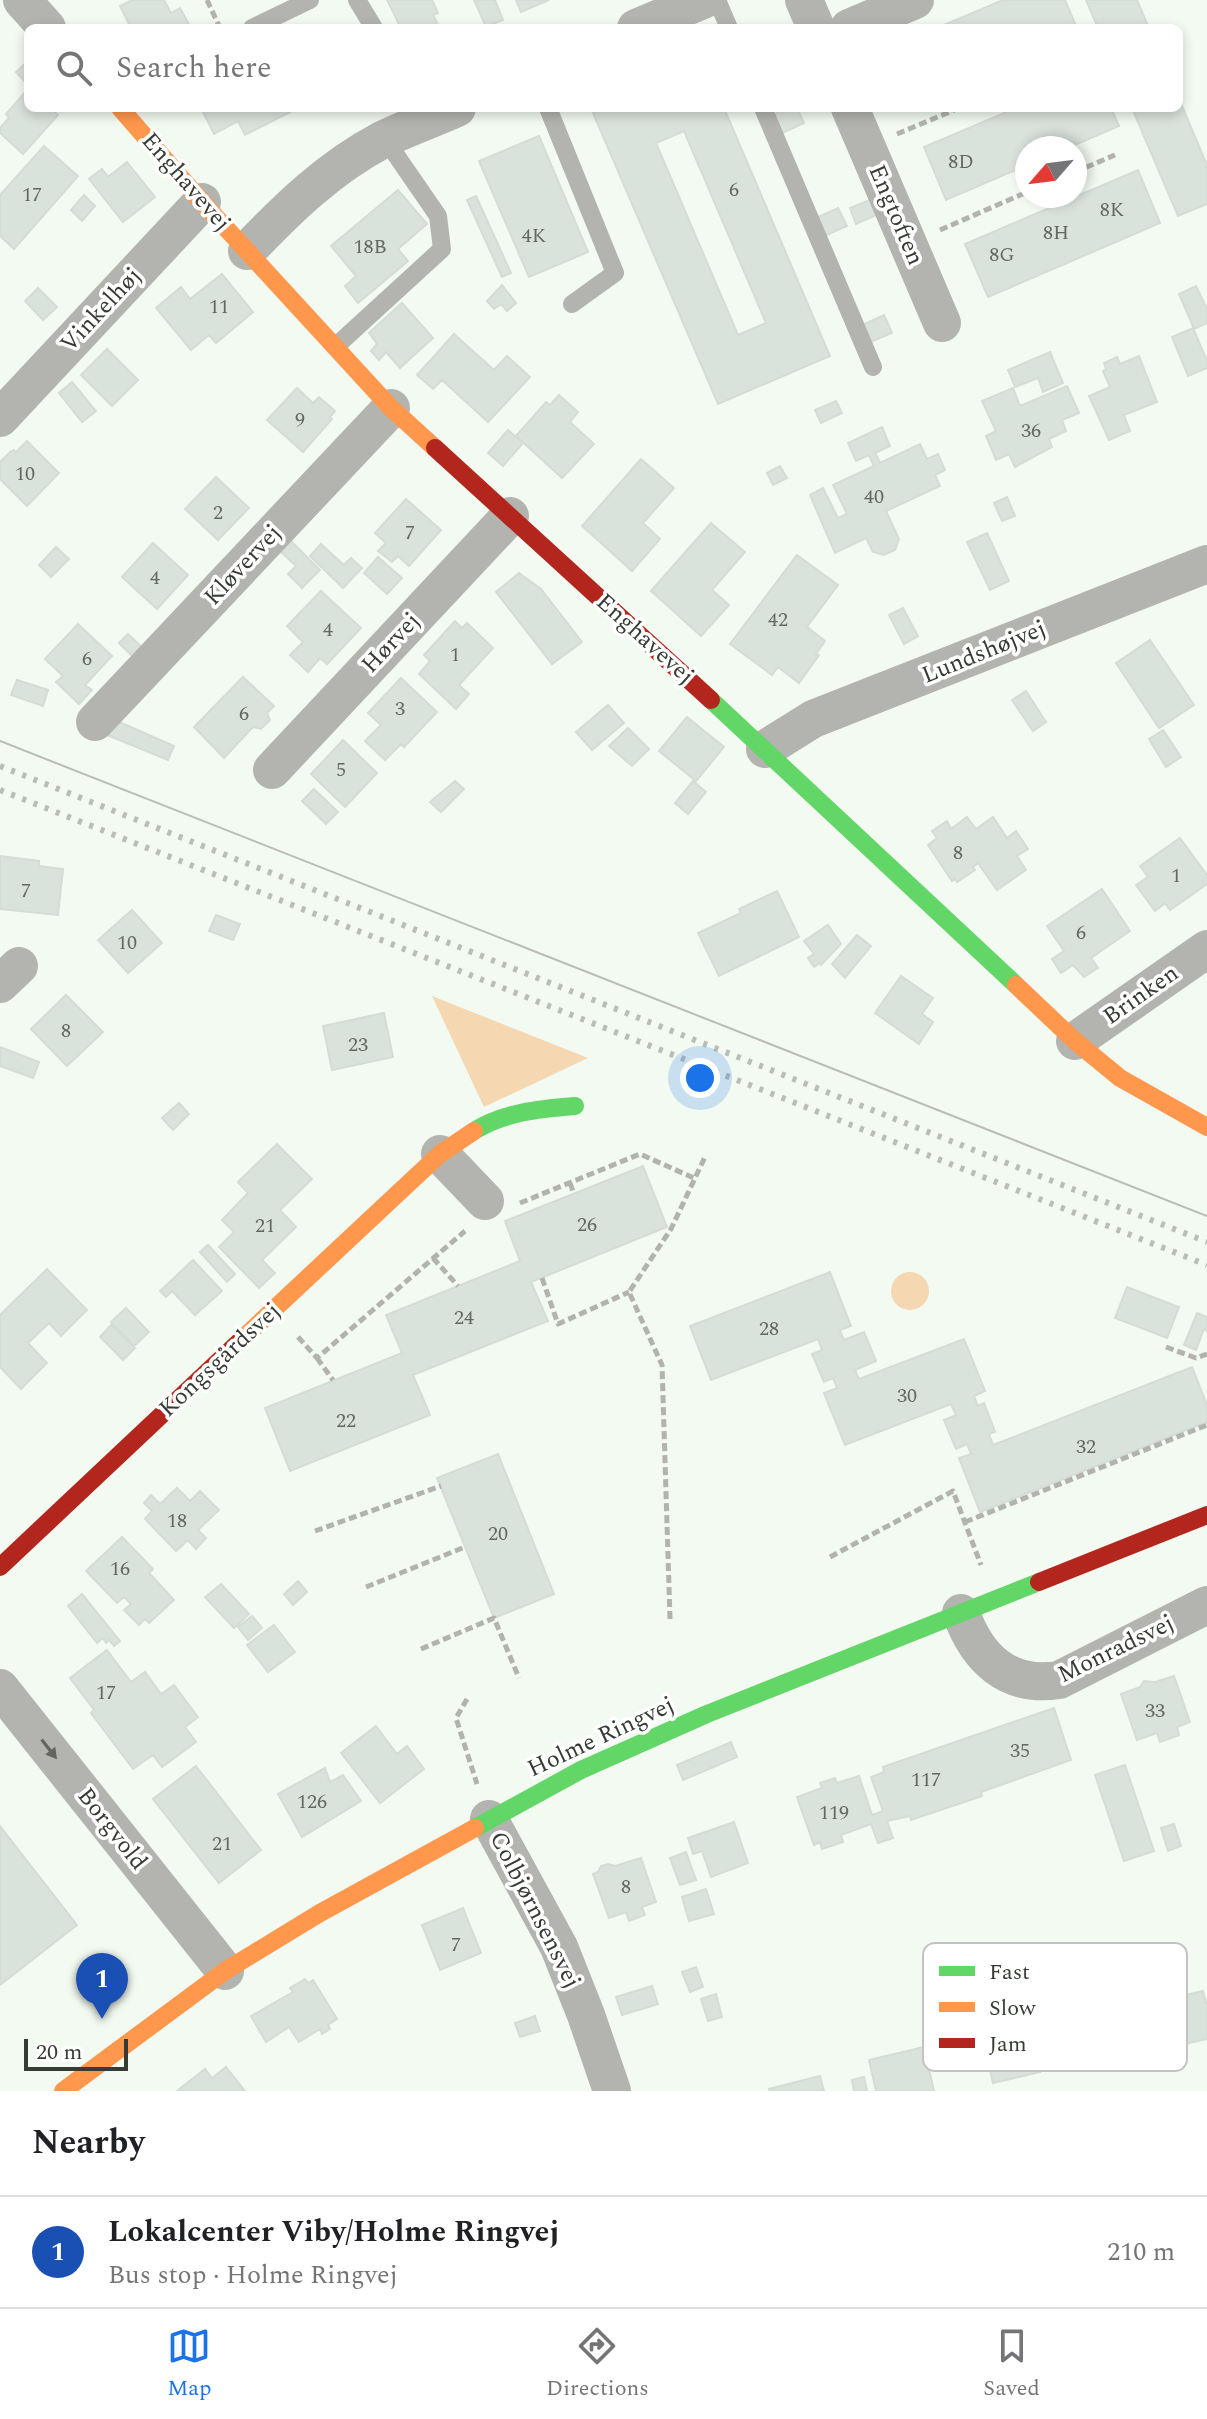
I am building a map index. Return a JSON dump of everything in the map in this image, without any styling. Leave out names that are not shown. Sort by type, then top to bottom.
[{"type":"street","points":[[22,0],[43,24]]},
{"type":"street","points":[[646,24],[703,0]]},
{"type":"street","points":[[804,0],[814,24]]},
{"type":"street","points":[[858,24],[915,0]]},
{"type":"street","name":"Enghavevej","points":[[123,112],[391,408],[765,749],[1075,1041],[1120,1078],[1207,1127]]},
{"type":"street","name":"Engtoften","points":[[852,112],[942,323]]},
{"type":"street","points":[[247,251],[313,185],[418,116]]},
{"type":"street","name":"Vinkelhøj","points":[[0,418],[202,202]]},
{"type":"street","name":"Kløvervej","points":[[95,722],[391,408]]},
{"type":"street","name":"Hørvej","points":[[272,770],[510,516]]},
{"type":"street","name":"Lundshøjvej","points":[[765,749],[813,719],[1207,564]]},
{"type":"street","name":"Brinken","points":[[1075,1041],[1207,949]]},
{"type":"street","name":"Kongsgårdsvej","points":[[0,1567],[440,1154],[490,1121],[532,1110],[575,1106]]},
{"type":"street","points":[[440,1154],[501,1203]]},
{"type":"street","name":"Holme Ringvej","points":[[63,2091],[225,1971],[320,1913],[581,1770],[707,1714],[1207,1515]]},
{"type":"street","name":"Monradsvej","points":[[977,1606],[972,1639],[991,1662],[1016,1677],[1042,1683],[1059,1680],[1207,1605]]},
{"type":"street","name":"Borgvold","points":[[0,1688],[225,1971]]},
{"type":"street","name":"Colbjørnsensvej","points":[[489,1819],[559,1947],[612,2091]]},
{"type":"lane","points":[[260,24],[310,0]]},
{"type":"lane","points":[[357,0],[372,24]]},
{"type":"lane","points":[[717,0],[727,24]]},
{"type":"lane","points":[[550,112],[615,273],[572,304]]},
{"type":"lane","points":[[765,112],[873,367]]},
{"type":"lane","points":[[335,347],[442,249],[438,216],[385,139]]},
{"type":"path","points":[[207,0],[218,24]]},
{"type":"path","points":[[867,147],[950,112]]},
{"type":"path","points":[[1087,167],[1115,155]]},
{"type":"path","points":[[908,243],[1015,197]]},
{"type":"path","points":[[317,1358],[501,1203],[570,1183],[640,1154],[696,1179]]},
{"type":"path","points":[[542,1278],[558,1324],[629,1292],[671,1229],[705,1157]]},
{"type":"path","points":[[570,1183],[574,1194]]},
{"type":"path","points":[[433,1258],[458,1286]]},
{"type":"path","points":[[629,1292],[662,1365],[670,1619]]},
{"type":"path","points":[[273,1310],[333,1380]]},
{"type":"path","points":[[1166,1347],[1196,1358],[1207,1354]]},
{"type":"path","points":[[965,1522],[1207,1425]]},
{"type":"path","points":[[315,1531],[441,1486]]},
{"type":"path","points":[[830,1557],[953,1491],[965,1522],[977,1606]]},
{"type":"path","points":[[366,1587],[465,1547]]},
{"type":"path","points":[[421,1649],[494,1618],[519,1678]]},
{"type":"path","points":[[467,1699],[456,1718],[489,1819]]},
{"type":"shaded area","points":[[432,996],[588,1058],[484,1107]]},
{"type":"shaded area","points":[[910,1272],[924,1277],[929,1291],[924,1305],[910,1310],[896,1305],[891,1291],[896,1277]]},
{"type":"building","points":[[132,0],[164,0],[171,13],[180,8],[189,24],[129,24],[120,6]]},
{"type":"building","points":[[387,0],[432,0],[438,13],[433,15],[438,24],[399,24]]},
{"type":"building","points":[[474,0],[495,0],[503,20],[485,24]]},
{"type":"building","points":[[516,0],[549,0],[521,12]]},
{"type":"building","points":[[1003,0],[1065,0],[1075,24],[946,24]]},
{"type":"building","points":[[1086,0],[1137,0],[1147,24],[1096,24]]},
{"type":"building","points":[[24,65],[24,81],[16,72]]},
{"type":"building","points":[[24,94],[24,112],[55,112],[58,115],[23,154],[0,133],[0,128],[9,118],[6,114]]},
{"type":"building","points":[[1183,108],[1207,165],[1207,204],[1178,216],[1134,112],[1183,112]]},
{"type":"building","points":[[203,112],[290,112],[245,135],[238,121],[214,134]]},
{"type":"building","points":[[595,112],[726,112],[830,356],[718,404],[593,113]],"holes":[[[684,131],[766,323],[738,335],[656,143]]]},
{"type":"building","points":[[779,112],[799,112],[804,123],[778,135],[770,116]]},
{"type":"building","points":[[1007,112],[1113,112],[1119,126],[1087,140],[1087,136],[1015,136],[1015,170],[946,200],[924,147]]},
{"type":"building","points":[[539,136],[588,252],[529,277],[479,161]]},
{"type":"building","points":[[44,146],[78,176],[14,249],[0,236],[0,195]]},
{"type":"building","points":[[127,162],[155,197],[123,222],[89,179],[102,169],[108,177]]},
{"type":"building","points":[[1138,170],[1160,223],[988,297],[965,244],[1049,208],[1087,208],[1087,192]]},
{"type":"building","points":[[398,190],[427,224],[398,249],[408,261],[358,303],[345,286],[356,276],[331,246]]},
{"type":"building","points":[[84,195],[95,206],[82,221],[71,210]]},
{"type":"building","points":[[476,196],[511,273],[502,277],[467,200]]},
{"type":"building","points":[[872,199],[879,214],[856,224],[850,208]]},
{"type":"building","points":[[838,208],[847,226],[822,237],[814,219]]},
{"type":"building","points":[[222,274],[253,312],[216,343],[209,335],[191,350],[156,308],[181,287],[190,299]]},
{"type":"building","points":[[502,285],[516,303],[507,311],[501,304],[494,309],[487,301]]},
{"type":"building","points":[[1196,286],[1207,309],[1207,323],[1194,329],[1179,294]]},
{"type":"building","points":[[38,288],[57,307],[43,320],[25,301]]},
{"type":"building","points":[[402,303],[433,338],[400,368],[386,352],[379,360],[371,351],[377,344],[369,333]]},
{"type":"building","points":[[884,315],[892,333],[868,343],[860,326]]},
{"type":"building","points":[[1193,328],[1207,368],[1188,376],[1172,337]]},
{"type":"building","points":[[454,334],[494,370],[507,356],[530,377],[488,422],[442,380],[433,389],[417,375]]},
{"type":"building","points":[[107,349],[138,380],[112,406],[81,375]]},
{"type":"building","points":[[1050,352],[1063,383],[1043,392],[1038,378],[1015,387],[1008,370]]},
{"type":"building","points":[[1139,356],[1157,402],[1124,415],[1130,431],[1109,440],[1089,396],[1110,387],[1103,371],[1106,369],[1104,363],[1117,357],[1120,364]]},
{"type":"building","points":[[72,382],[96,411],[82,422],[59,393]]},
{"type":"building","points":[[1067,386],[1079,413],[1062,420],[1066,431],[1049,439],[1052,447],[1015,467],[1009,454],[996,460],[986,436],[996,431],[982,401],[1013,388],[1020,406]]},
{"type":"building","points":[[297,388],[313,403],[319,397],[335,411],[330,417],[332,419],[303,452],[267,420]]},
{"type":"building","points":[[559,395],[578,412],[570,422],[594,444],[562,478],[516,436],[546,402],[550,405]]},
{"type":"building","points":[[836,401],[842,413],[821,423],[815,410]]},
{"type":"building","points":[[882,427],[890,446],[875,453],[880,463],[920,444],[927,459],[938,454],[945,470],[935,475],[940,486],[886,511],[899,539],[895,550],[884,555],[873,552],[866,538],[835,553],[810,495],[823,488],[838,518],[847,514],[833,485],[874,466],[869,455],[856,461],[848,443]]},
{"type":"building","points":[[508,430],[523,443],[503,466],[488,453]]},
{"type":"building","points":[[27,441],[59,473],[27,506],[0,479],[0,462]]},
{"type":"building","points":[[641,459],[674,488],[643,523],[660,539],[632,571],[582,526]]},
{"type":"building","points":[[780,466],[787,478],[773,485],[767,473]]},
{"type":"building","points":[[216,477],[249,508],[218,540],[185,509]]},
{"type":"building","points":[[1007,497],[1015,516],[1002,521],[994,503]]},
{"type":"building","points":[[406,499],[441,530],[409,566],[398,556],[392,562],[378,551],[386,543],[375,533]]},
{"type":"building","points":[[711,523],[745,552],[712,590],[729,605],[701,636],[651,591]]},
{"type":"building","points":[[987,533],[1009,581],[990,590],[967,542]]},
{"type":"building","points":[[288,538],[320,570],[302,588],[288,574],[296,566],[278,549]]},
{"type":"building","points":[[153,543],[188,575],[157,609],[122,577]]},
{"type":"building","points":[[321,544],[344,565],[351,558],[362,568],[343,588],[310,556]]},
{"type":"building","points":[[56,547],[69,559],[51,577],[39,565]]},
{"type":"building","points":[[797,555],[838,585],[807,627],[825,641],[799,683],[778,667],[772,675],[730,644]]},
{"type":"building","points":[[378,557],[402,578],[387,594],[364,573]]},
{"type":"building","points":[[519,573],[541,589],[582,642],[552,664],[496,592]]},
{"type":"building","points":[[321,591],[361,628],[327,664],[320,658],[308,672],[290,655],[303,642],[287,626]]},
{"type":"building","points":[[903,608],[918,636],[904,644],[889,615]]},
{"type":"building","points":[[455,621],[462,628],[467,623],[493,648],[459,685],[469,694],[456,709],[419,674],[430,661],[424,655]]},
{"type":"building","points":[[78,624],[112,656],[85,685],[92,690],[79,704],[56,682],[63,676],[45,659]]},
{"type":"building","points":[[128,634],[144,649],[135,659],[119,643]]},
{"type":"building","points":[[1150,640],[1194,705],[1159,728],[1116,663]]},
{"type":"building","points":[[243,677],[274,706],[267,713],[270,720],[261,729],[253,727],[224,758],[194,727]]},
{"type":"building","points":[[401,678],[437,712],[404,747],[401,744],[385,760],[365,741],[381,725],[368,713]]},
{"type":"building","points":[[17,680],[48,690],[43,706],[11,695]]},
{"type":"building","points":[[1026,691],[1046,722],[1033,731],[1012,700]]},
{"type":"building","points":[[608,705],[624,723],[592,750],[576,732]]},
{"type":"building","points":[[687,717],[724,747],[696,781],[659,751]]},
{"type":"building","points":[[117,721],[174,746],[168,760],[107,735]]},
{"type":"building","points":[[628,728],[649,749],[632,766],[609,746]]},
{"type":"building","points":[[1163,730],[1181,757],[1166,767],[1149,739]]},
{"type":"building","points":[[343,740],[377,773],[345,807],[311,774]]},
{"type":"building","points":[[455,781],[464,789],[441,812],[430,802]]},
{"type":"building","points":[[693,781],[706,792],[688,814],[675,803]]},
{"type":"building","points":[[314,789],[338,812],[326,824],[302,801]]},
{"type":"building","points":[[967,817],[976,829],[993,817],[1007,838],[1016,831],[1028,849],[1017,856],[1026,870],[997,890],[978,863],[973,867],[975,870],[957,882],[955,879],[952,881],[928,845],[937,838],[932,831],[947,821],[951,829]]},
{"type":"building","points":[[1180,838],[1207,875],[1207,884],[1170,910],[1165,903],[1155,911],[1136,885],[1148,877],[1140,866]]},
{"type":"building","points":[[0,856],[39,861],[39,866],[63,869],[58,915],[0,909]]},
{"type":"building","points":[[1102,889],[1130,931],[1091,958],[1098,968],[1084,977],[1073,965],[1061,973],[1052,959],[1064,951],[1047,926]]},
{"type":"building","points":[[777,891],[799,937],[719,976],[698,933],[741,913],[739,909]]},
{"type":"building","points":[[132,910],[162,943],[128,973],[98,940]]},
{"type":"building","points":[[216,915],[240,924],[233,940],[209,931]]},
{"type":"building","points":[[828,925],[841,944],[821,965],[814,967],[808,958],[814,954],[804,941]]},
{"type":"building","points":[[857,935],[871,946],[845,978],[832,964]]},
{"type":"building","points":[[901,976],[933,998],[922,1014],[933,1022],[919,1044],[875,1013]]},
{"type":"building","points":[[66,995],[103,1032],[67,1066],[31,1029]]},
{"type":"building","points":[[384,1013],[393,1057],[332,1070],[323,1026]]},
{"type":"building","points":[[0,1047],[39,1062],[33,1078],[0,1066]]},
{"type":"building","points":[[179,1103],[189,1114],[173,1130],[162,1118]]},
{"type":"building","points":[[277,1144],[312,1179],[280,1210],[296,1227],[262,1260],[275,1273],[259,1288],[219,1247],[234,1232],[222,1220],[248,1193],[238,1182]]},
{"type":"building","points":[[643,1166],[667,1227],[531,1282],[548,1321],[413,1375],[430,1415],[290,1471],[265,1408],[402,1353],[386,1315],[520,1261],[505,1221]]},
{"type":"building","points":[[208,1245],[235,1274],[227,1282],[200,1252]]},
{"type":"building","points":[[193,1260],[222,1291],[195,1315],[172,1291],[166,1297],[160,1291]]},
{"type":"building","points":[[47,1269],[87,1310],[61,1336],[49,1323],[28,1343],[47,1363],[21,1389],[0,1367],[0,1315]]},
{"type":"building","points":[[830,1272],[851,1326],[840,1330],[844,1340],[864,1332],[876,1361],[855,1370],[859,1379],[964,1339],[985,1391],[974,1396],[978,1406],[984,1403],[995,1432],[989,1434],[993,1445],[1192,1367],[1207,1405],[1207,1422],[980,1512],[959,1458],[971,1454],[967,1444],[956,1449],[944,1420],[956,1415],[951,1404],[845,1445],[824,1393],[837,1388],[833,1378],[824,1382],[812,1354],[822,1350],[818,1339],[711,1380],[690,1326]]},
{"type":"building","points":[[1127,1287],[1179,1307],[1167,1338],[1115,1318]]},
{"type":"building","points":[[126,1308],[149,1332],[134,1346],[111,1322]]},
{"type":"building","points":[[1197,1313],[1207,1317],[1207,1331],[1204,1329],[1196,1350],[1184,1345]]},
{"type":"building","points":[[111,1325],[135,1348],[123,1360],[100,1337]]},
{"type":"building","points":[[498,1454],[554,1594],[494,1618],[437,1478]]},
{"type":"building","points":[[177,1488],[190,1501],[200,1491],[219,1510],[198,1530],[206,1538],[196,1549],[188,1540],[176,1551],[145,1519],[152,1511],[144,1503],[151,1495],[160,1504]]},
{"type":"building","points":[[122,1537],[153,1569],[149,1573],[174,1600],[149,1623],[145,1619],[139,1625],[124,1610],[131,1604],[124,1597],[117,1603],[86,1571]]},
{"type":"building","points":[[298,1581],[307,1592],[293,1605],[284,1594]]},
{"type":"building","points":[[221,1584],[249,1614],[234,1628],[205,1597]]},
{"type":"building","points":[[82,1594],[120,1641],[114,1646],[103,1638],[97,1643],[68,1606]]},
{"type":"building","points":[[252,1616],[262,1628],[248,1640],[238,1627]]},
{"type":"building","points":[[274,1625],[295,1652],[268,1672],[247,1645]]},
{"type":"building","points":[[107,1650],[131,1682],[145,1672],[161,1694],[174,1685],[198,1717],[185,1727],[196,1742],[162,1767],[153,1755],[133,1769],[91,1713],[94,1710],[70,1678]]},
{"type":"building","points":[[1174,1676],[1190,1722],[1177,1727],[1179,1735],[1160,1742],[1157,1733],[1137,1740],[1121,1694],[1140,1687],[1144,1681],[1155,1682]]},
{"type":"building","points":[[1054,1708],[1071,1760],[981,1792],[982,1796],[911,1820],[910,1816],[887,1821],[893,1838],[878,1843],[871,1824],[841,1835],[843,1842],[822,1849],[820,1842],[814,1845],[797,1797],[822,1788],[820,1783],[835,1778],[837,1783],[859,1776],[872,1815],[883,1811],[871,1777],[884,1772],[883,1767]]},
{"type":"building","points":[[376,1726],[397,1754],[407,1746],[424,1769],[380,1803],[341,1753]]},
{"type":"building","points":[[731,1742],[737,1757],[683,1780],[677,1765]]},
{"type":"building","points":[[1125,1765],[1154,1851],[1124,1861],[1095,1775]]},
{"type":"building","points":[[196,1766],[261,1850],[219,1883],[153,1799]]},
{"type":"building","points":[[325,1768],[330,1782],[343,1775],[361,1801],[302,1837],[278,1794]]},
{"type":"building","points":[[734,1822],[748,1863],[711,1877],[702,1851],[693,1854],[688,1838]]},
{"type":"building","points":[[1174,1824],[1181,1846],[1168,1851],[1161,1828]]},
{"type":"building","points":[[0,1826],[77,1925],[0,1985]]},
{"type":"building","points":[[686,1852],[696,1880],[680,1885],[670,1858]]},
{"type":"building","points":[[641,1858],[656,1902],[642,1907],[645,1915],[629,1921],[626,1912],[609,1918],[593,1874],[601,1866],[615,1866]]},
{"type":"building","points":[[706,1889],[714,1914],[689,1921],[682,1897]]},
{"type":"building","points":[[463,1908],[481,1953],[440,1970],[422,1925]]},
{"type":"building","points":[[696,1967],[703,1987],[690,1992],[682,1972]]},
{"type":"building","points":[[305,1979],[308,1983],[313,1980],[337,2019],[322,2034],[320,2029],[299,2042],[289,2027],[266,2042],[251,2016],[293,1992],[290,1988]]},
{"type":"building","points":[[652,1986],[658,2004],[622,2015],[616,1997]]},
{"type":"building","points":[[1203,1991],[1207,2006],[1207,2039],[1187,2044],[1187,1995]]},
{"type":"building","points":[[716,1994],[722,2017],[708,2021],[701,1999]]},
{"type":"building","points":[[535,2016],[540,2031],[520,2037],[515,2023]]},
{"type":"building","points":[[923,2047],[923,2071],[929,2071],[934,2091],[876,2091],[869,2060]]},
{"type":"building","points":[[226,2067],[245,2091],[177,2091],[205,2069],[212,2078]]},
{"type":"building","points":[[990,2071],[1040,2071],[1040,2072],[993,2083]]},
{"type":"building","points":[[820,2076],[824,2091],[769,2089]]},
{"type":"building","points":[[864,2077],[867,2091],[854,2091],[852,2080]]},
{"type":"tram line","points":[[0,741],[1207,1216]]},
{"type":"railway","points":[[0,766],[1207,1242]]},
{"type":"railway","points":[[0,790],[1207,1265]]},
{"type":"traffic: fast","points":[[711,700],[1016,985]]},
{"type":"traffic: fast","points":[[474,1131],[510,1116],[575,1106]]},
{"type":"traffic: fast","points":[[475,1828],[581,1770],[707,1714],[1039,1582]]},
{"type":"traffic: slow","points":[[123,112],[391,408],[435,448]]},
{"type":"traffic: slow","points":[[1016,985],[1075,1041],[1120,1078],[1207,1127]]},
{"type":"traffic: slow","points":[[240,1341],[440,1154],[474,1131]]},
{"type":"traffic: slow","points":[[63,2091],[225,1971],[320,1913],[475,1828]]},
{"type":"traffic: jam","points":[[435,448],[711,700]]},
{"type":"traffic: jam","points":[[0,1567],[240,1341]]},
{"type":"traffic: jam","points":[[1039,1582],[1207,1515]]},
{"type":"place","name":"Lokalcenter Viby/Holme Ringvej","points":[[102,2019]]}]
